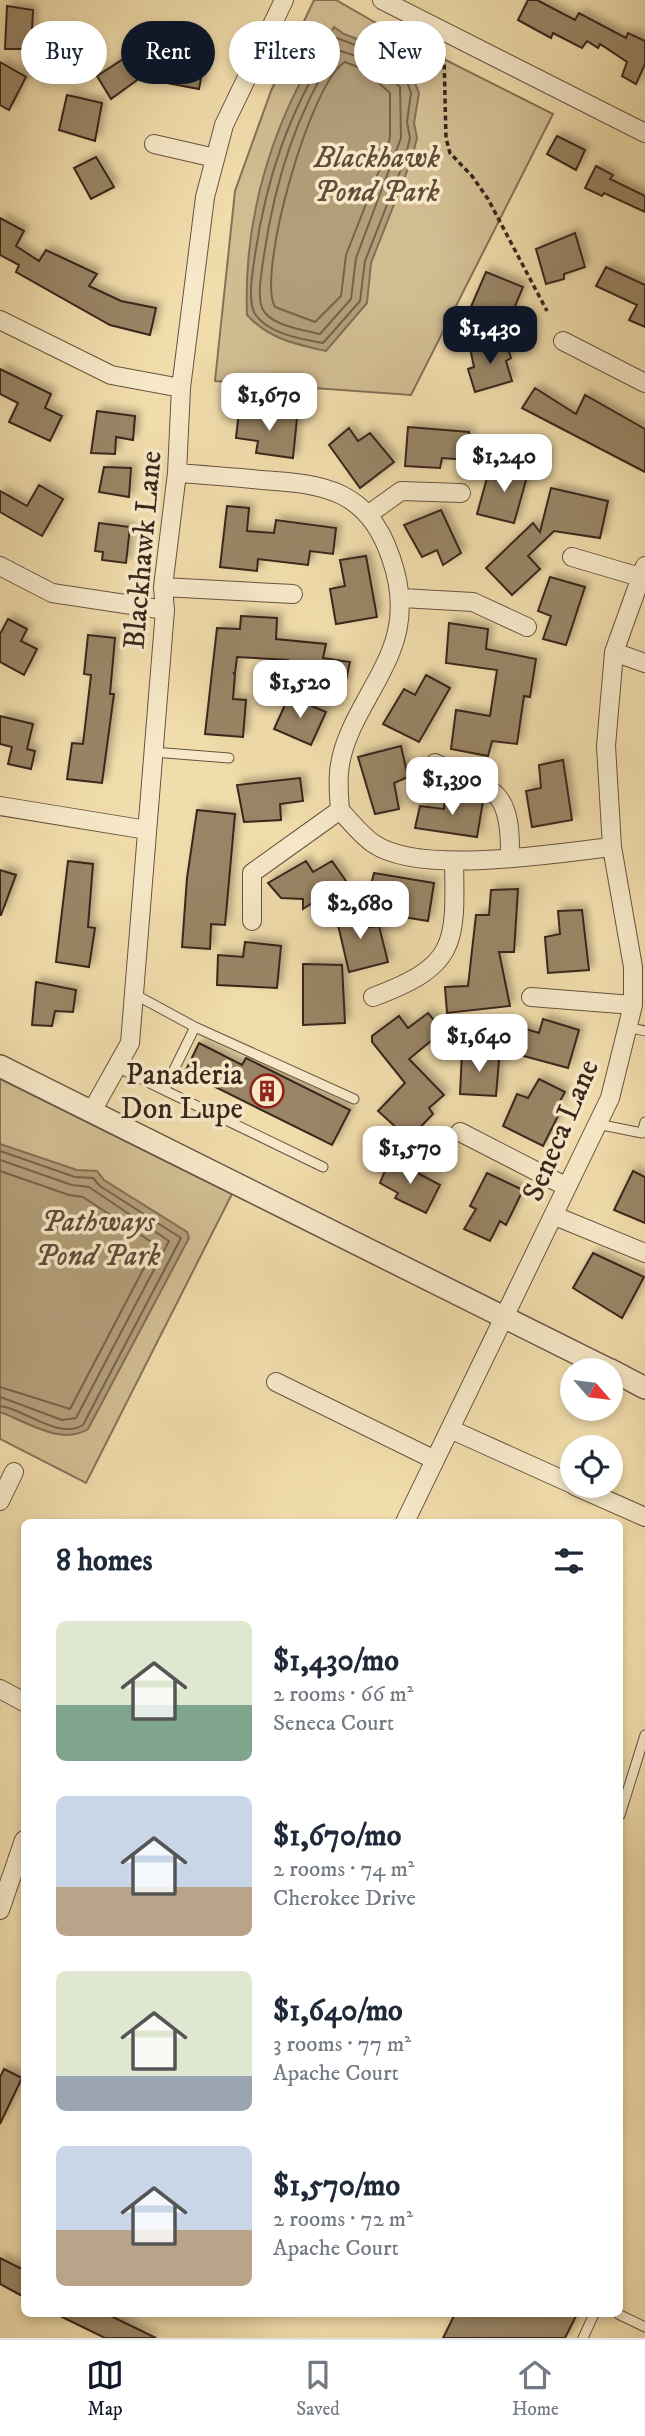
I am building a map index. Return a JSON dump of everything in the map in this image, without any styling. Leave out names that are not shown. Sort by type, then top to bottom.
[{"type":"street","name":"Blackhawk Lane","points":[[92,1111],[130,1043],[165,610],[163,587],[177,473],[181,388],[199,231],[224,124],[284,0]]},
{"type":"street","points":[[382,0],[645,133]]},
{"type":"street","points":[[154,144],[215,158]]},
{"type":"street","points":[[0,320],[111,375],[181,388]]},
{"type":"street","points":[[563,341],[645,383]]},
{"type":"street","points":[[177,473],[314,485],[340,492],[369,514],[385,539],[402,598],[392,650],[345,746],[339,771],[340,810],[365,836],[393,853],[454,861],[612,847]]},
{"type":"street","points":[[369,514],[401,491],[461,493]]},
{"type":"street","points":[[572,557],[643,571]]},
{"type":"street","points":[[0,566],[52,593],[165,610]]},
{"type":"street","name":"Seneca Lane","points":[[406,1519],[555,1216],[610,1098],[636,1029],[633,1004],[639,969],[612,847],[606,747],[614,652],[643,571]]},
{"type":"street","points":[[163,587],[293,594]]},
{"type":"street","points":[[402,598],[473,602],[527,627]]},
{"type":"street","points":[[614,652],[645,663]]},
{"type":"street","points":[[435,763],[499,796],[506,807],[510,826],[510,857]]},
{"type":"street","points":[[0,806],[147,830]]},
{"type":"street","points":[[252,921],[251,873],[340,810]]},
{"type":"street","points":[[373,997],[414,982],[441,960],[451,937],[456,911],[454,861]]},
{"type":"street","points":[[531,997],[633,1004]]},
{"type":"street","points":[[0,1066],[587,1358]]},
{"type":"street","points":[[460,1132],[567,1186]]},
{"type":"street","points":[[555,1216],[645,1253]]},
{"type":"street","points":[[623,1376],[645,1388]]},
{"type":"street","points":[[276,1382],[435,1460]]},
{"type":"street","points":[[450,1429],[560,1479]]},
{"type":"street","points":[[0,1501],[14,1472]]},
{"type":"street","points":[[603,1498],[645,1517]]},
{"type":"street","points":[[0,1689],[21,1700]]},
{"type":"street","points":[[0,1910],[21,1849]]},
{"type":"lane","points":[[153,752],[229,758]]},
{"type":"lane","points":[[134,994],[195,1027],[355,1099]]},
{"type":"lane","points":[[164,1090],[195,1027]]},
{"type":"lane","points":[[117,1067],[323,1167]]},
{"type":"lane","points":[[597,1124],[642,1133],[645,1122]]},
{"type":"lane","points":[[623,1805],[645,1735]]},
{"type":"lane","points":[[623,2316],[645,2327]]},
{"type":"lane","points":[[583,2338],[593,2317]]},
{"type":"path","points":[[445,84],[446,138],[450,153],[472,176],[488,199],[547,311]]},
{"type":"green space","name":"Blackhawk Pond Park","points":[[314,0],[336,0],[373,21],[354,21],[354,84],[446,84],[446,60],[553,114],[411,395],[215,381],[235,191],[271,91],[274,84],[340,84],[340,21],[304,21]]},
{"type":"green space","name":"Pathways Pond Park","points":[[0,1079],[232,1194],[86,1483],[0,1439]]},
{"type":"water","points":[[340,31],[354,38],[354,84],[415,84],[419,93],[414,123],[417,138],[411,161],[371,263],[367,303],[326,351],[273,335],[247,315],[247,277],[257,201],[279,128],[300,84],[340,84]]},
{"type":"water","name":"Pathways Pond Park","points":[[0,1144],[77,1170],[97,1171],[104,1180],[187,1232],[189,1238],[88,1429],[78,1434],[44,1431],[0,1412]]},
{"type":"building","points":[[528,0],[537,0],[575,20],[579,13],[626,38],[628,33],[645,41],[645,64],[636,84],[622,76],[627,62],[600,44],[598,48],[587,41],[582,48],[553,33],[551,38],[518,20]]},
{"type":"building","points":[[7,6],[33,10],[32,21],[21,21],[21,49],[5,49]]},
{"type":"building","points":[[121,60],[121,84],[132,84],[111,99],[102,84],[107,84],[107,70]]},
{"type":"building","points":[[0,62],[21,74],[22,84],[9,110],[0,105]]},
{"type":"building","points":[[172,84],[200,84],[199,89]]},
{"type":"building","points":[[67,95],[102,103],[95,141],[59,130]]},
{"type":"building","points":[[557,136],[585,150],[576,170],[547,154]]},
{"type":"building","points":[[96,157],[114,187],[91,199],[74,168]]},
{"type":"building","points":[[596,166],[613,175],[610,179],[645,196],[645,212],[604,193],[602,196],[585,188]]},
{"type":"building","points":[[0,218],[24,231],[16,246],[39,261],[46,250],[97,274],[89,286],[121,301],[156,308],[150,335],[110,325],[16,272],[19,265],[0,255]]},
{"type":"building","points":[[575,233],[585,267],[564,274],[564,279],[546,284],[536,249]]},
{"type":"building","points":[[606,267],[645,285],[645,327],[629,320],[637,305],[596,286]]},
{"type":"building","points":[[486,272],[523,287],[508,323],[470,309]]},
{"type":"building","points":[[505,340],[511,358],[506,361],[512,381],[475,392],[468,369],[474,367],[470,348]]},
{"type":"building","points":[[0,369],[51,394],[45,408],[62,416],[50,441],[9,422],[18,403],[0,394]]},
{"type":"building","points":[[535,388],[576,414],[585,395],[645,429],[645,472],[522,408]]},
{"type":"building","points":[[97,411],[135,416],[133,440],[116,437],[115,454],[91,453]]},
{"type":"building","points":[[239,411],[297,418],[293,458],[256,453],[258,441],[236,438]]},
{"type":"building","points":[[408,427],[469,432],[467,460],[442,458],[440,468],[405,466]]},
{"type":"building","points":[[349,428],[358,441],[370,433],[394,462],[360,488],[329,445]]},
{"type":"building","points":[[512,461],[530,466],[514,523],[477,514],[487,478],[506,481]]},
{"type":"building","points":[[104,467],[131,468],[129,497],[99,492]]},
{"type":"building","points":[[39,485],[63,499],[42,536],[0,512],[0,491],[27,506]]},
{"type":"building","points":[[551,488],[608,501],[600,538],[554,531],[528,556],[540,569],[512,595],[486,568],[533,523],[540,532]]},
{"type":"building","points":[[227,506],[249,508],[247,531],[274,533],[276,520],[336,528],[333,554],[310,551],[308,565],[258,559],[257,571],[220,567]]},
{"type":"building","points":[[441,510],[461,553],[443,565],[437,550],[422,557],[404,525]]},
{"type":"building","points":[[99,523],[130,527],[126,563],[102,560],[103,552],[95,551]]},
{"type":"building","points":[[366,556],[377,617],[336,624],[330,589],[345,586],[340,560]]},
{"type":"building","points":[[550,577],[585,587],[566,645],[543,639],[551,616],[538,611]]},
{"type":"building","points":[[241,616],[277,618],[276,639],[326,644],[323,658],[350,662],[345,684],[287,678],[288,660],[237,657],[233,673],[233,699],[246,700],[243,737],[205,734],[217,628],[240,629]]},
{"type":"building","points":[[8,619],[27,629],[21,641],[37,649],[24,675],[0,662],[0,634]]},
{"type":"building","points":[[449,623],[488,629],[486,649],[536,659],[530,697],[524,696],[517,744],[492,741],[488,756],[451,749],[456,710],[490,716],[497,670],[446,663]]},
{"type":"building","points":[[88,635],[115,638],[110,694],[114,694],[102,783],[67,779],[72,743],[83,744],[91,675],[84,674]]},
{"type":"building","points":[[426,675],[450,688],[419,742],[383,724],[404,689],[415,695]]},
{"type":"building","points":[[289,696],[326,712],[311,745],[274,729]]},
{"type":"building","points":[[0,716],[33,724],[27,749],[35,751],[31,769],[8,764],[12,747],[0,744]]},
{"type":"building","points":[[401,746],[408,777],[394,783],[399,809],[375,814],[358,757]]},
{"type":"building","points":[[563,760],[572,820],[532,827],[526,791],[541,788],[539,765]]},
{"type":"building","points":[[300,778],[303,801],[280,804],[281,820],[244,822],[237,785]]},
{"type":"building","points":[[445,795],[483,801],[477,837],[415,828],[420,806],[444,809]]},
{"type":"building","points":[[197,810],[235,814],[225,925],[211,924],[210,949],[182,947],[187,878]]},
{"type":"building","points":[[68,861],[93,864],[88,927],[95,928],[89,967],[56,962]]},
{"type":"building","points":[[306,861],[313,872],[332,861],[346,881],[303,909],[303,899],[281,898],[268,883]]},
{"type":"building","points":[[0,870],[16,875],[1,915],[0,915]]},
{"type":"building","points":[[374,873],[434,883],[428,921],[391,915],[393,902],[368,897]]},
{"type":"building","points":[[518,889],[514,952],[499,952],[510,1006],[447,1013],[445,987],[468,986],[476,915],[489,915],[491,890]]},
{"type":"building","points":[[359,905],[364,928],[379,926],[388,962],[349,972],[335,912]]},
{"type":"building","points":[[582,910],[589,970],[548,973],[545,937],[560,934],[558,911]]},
{"type":"building","points":[[245,942],[281,946],[277,988],[217,985],[218,955],[243,957]]},
{"type":"building","points":[[303,964],[342,965],[345,1023],[303,1025]]},
{"type":"building","points":[[36,982],[76,990],[73,1012],[55,1011],[52,1026],[32,1025]]},
{"type":"building","points":[[428,1013],[443,1031],[409,1059],[444,1095],[429,1108],[433,1114],[409,1139],[378,1111],[405,1083],[372,1042],[372,1036],[399,1016],[408,1028]]},
{"type":"building","points":[[543,1019],[579,1030],[568,1068],[509,1052],[516,1026],[539,1033]]},
{"type":"building","name":"Panaderia Don Lupe","points":[[199,1043],[242,1065],[246,1058],[350,1110],[332,1145],[185,1072]]},
{"type":"building","points":[[462,1052],[487,1054],[499,1060],[496,1096],[460,1094]]},
{"type":"building","points":[[539,1079],[565,1092],[555,1110],[559,1114],[543,1146],[503,1126],[517,1094],[528,1098]]},
{"type":"building","points":[[390,1158],[440,1185],[426,1213],[395,1198],[398,1193],[380,1183]]},
{"type":"building","points":[[633,1171],[645,1177],[645,1223],[614,1210]]},
{"type":"building","points":[[487,1173],[523,1190],[506,1225],[500,1221],[490,1241],[464,1229],[476,1209],[470,1206]]},
{"type":"building","points":[[593,1253],[644,1277],[622,1318],[573,1288]]},
{"type":"building","points":[[4,2069],[21,2078],[21,2080],[0,2124],[0,2077]]},
{"type":"building","points":[[0,2258],[21,2268],[21,2295],[0,2284]]},
{"type":"building","points":[[62,2317],[113,2317],[156,2338],[105,2338]]},
{"type":"building","points":[[454,2317],[576,2317],[565,2338],[443,2338]]},
{"type":"place","name":"Panaderia Don Lupe","points":[[267,1091]]}]
